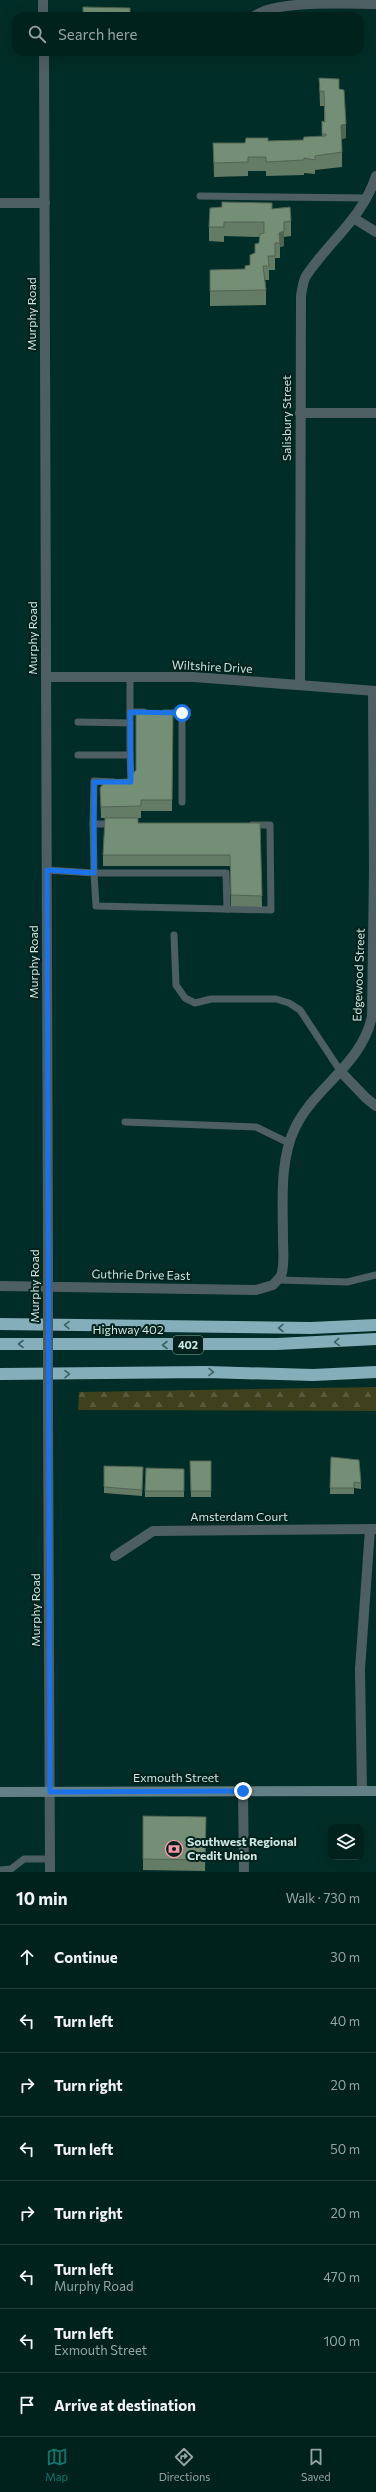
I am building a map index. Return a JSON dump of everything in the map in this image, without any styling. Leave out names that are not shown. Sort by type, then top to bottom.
[{"type":"highway","points":[[0,1324],[303,1328],[376,1325]]},
{"type":"highway","name":"Highway 402","points":[[0,1344],[270,1344],[376,1340]]},
{"type":"highway","name":"402","points":[[0,1374],[207,1372],[314,1375],[376,1372]]},
{"type":"main road","name":"Exmouth Street","points":[[0,1792],[376,1791]]},
{"type":"street","points":[[43,0],[43,12]]},
{"type":"street","points":[[260,12],[278,4],[376,4]]},
{"type":"street","name":"Murphy Road","points":[[44,56],[50,1872]]},
{"type":"street","name":"Salisbury Street","points":[[300,685],[301,296],[306,277],[355,218],[367,198],[376,176]]},
{"type":"street","points":[[0,203],[45,203]]},
{"type":"street","points":[[355,218],[376,232]]},
{"type":"street","points":[[300,413],[376,413]]},
{"type":"street","name":"Wiltshire Drive","points":[[46,677],[194,677],[374,691]]},
{"type":"street","name":"Edgewood Street","points":[[279,1280],[283,1272],[283,1190],[288,1143],[304,1112],[341,1072],[363,1043],[369,1030],[372,1016],[375,870],[374,691]]},
{"type":"street","points":[[341,1072],[366,1098],[376,1106]]},
{"type":"street","name":"Guthrie Drive East","points":[[0,1286],[256,1290],[266,1289],[279,1280]]},
{"type":"street","name":"Amsterdam Court","points":[[115,1556],[153,1531],[373,1529],[360,1669],[362,1791]]},
{"type":"street","points":[[243,1791],[244,1872]]},
{"type":"lane","points":[[200,196],[367,198]]},
{"type":"lane","points":[[130,677],[131,782],[94,782],[93,824],[96,906],[271,910],[270,825],[247,825]]},
{"type":"lane","points":[[130,712],[182,713],[182,802]]},
{"type":"lane","points":[[78,722],[130,723]]},
{"type":"lane","points":[[78,755],[130,755]]},
{"type":"lane","points":[[93,824],[124,824]]},
{"type":"lane","points":[[47,870],[94,873],[226,873],[227,909]]},
{"type":"lane","points":[[174,935],[176,985],[185,998],[195,1003],[211,999],[276,1000],[289,1003],[300,1010],[341,1072]]},
{"type":"lane","points":[[125,1122],[256,1127],[288,1143]]},
{"type":"lane","points":[[279,1280],[347,1282],[376,1275]]},
{"type":"lane","points":[[0,1870],[11,1869],[24,1859],[50,1859]]},
{"type":"green space","points":[[376,1387],[376,1411],[78,1410],[79,1392]]},
{"type":"building","points":[[83,7],[130,8],[130,12],[83,12]]},
{"type":"building","points":[[319,78],[339,79],[339,89],[344,90],[346,124],[341,125],[342,152],[315,156],[315,160],[304,158],[304,160],[266,162],[266,157],[248,157],[248,162],[214,163],[213,143],[245,143],[246,138],[268,138],[268,141],[303,140],[304,137],[326,136],[326,134],[322,134],[322,121],[325,122],[324,91],[320,92]]},
{"type":"building","points":[[222,202],[272,203],[272,209],[290,207],[291,221],[284,222],[284,231],[279,233],[280,243],[275,243],[275,256],[268,256],[269,266],[263,266],[266,290],[210,291],[210,270],[245,269],[245,266],[250,265],[250,255],[255,253],[255,244],[259,243],[260,234],[264,233],[264,222],[224,222],[224,227],[209,227],[210,208],[222,207]]},
{"type":"building","points":[[136,712],[173,712],[172,800],[141,800],[141,806],[101,807],[100,788],[106,780],[128,779],[136,770]]},
{"type":"building","points":[[105,818],[138,818],[138,823],[260,823],[262,896],[231,895],[230,855],[103,855]]},
{"type":"building","points":[[331,1457],[359,1460],[361,1483],[354,1482],[354,1488],[330,1488]]},
{"type":"building","points":[[190,1461],[211,1461],[211,1491],[191,1491]]},
{"type":"building","points":[[104,1466],[143,1467],[142,1490],[104,1487]]},
{"type":"building","points":[[146,1468],[184,1469],[184,1491],[145,1491]]},
{"type":"building","name":"Southwest Regional Credit Union","points":[[143,1816],[206,1817],[205,1860],[143,1859]]},
{"type":"place","name":"Southwest Regional Credit Union","points":[[174,1849]]},
{"type":"route","points":[[182,713],[130,712],[131,782],[94,782],[94,873],[47,870],[50,1792],[243,1791]]}]
